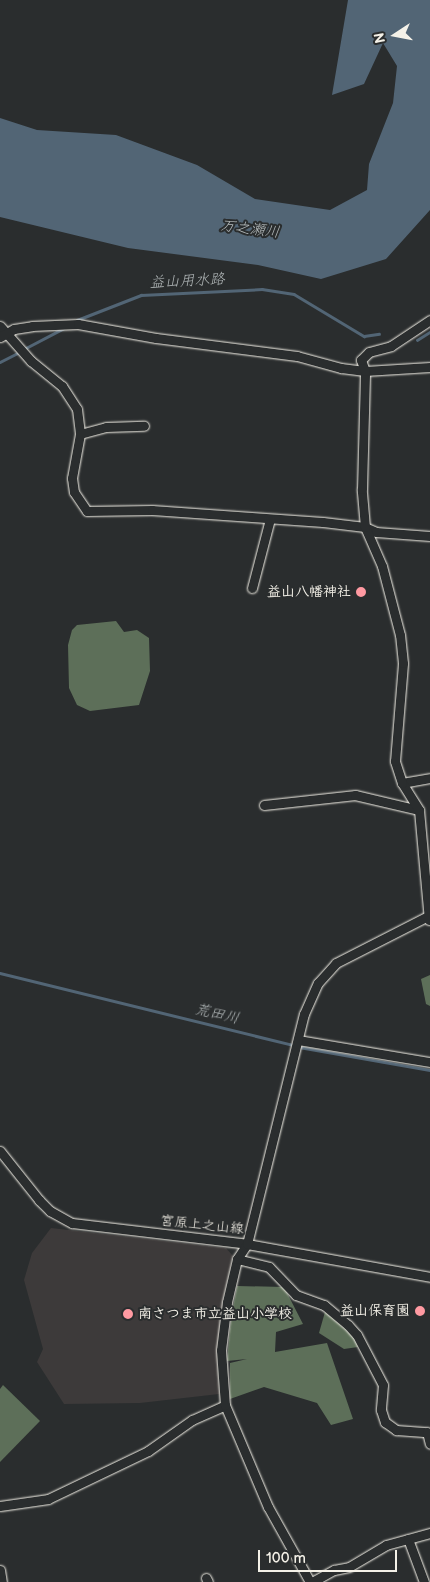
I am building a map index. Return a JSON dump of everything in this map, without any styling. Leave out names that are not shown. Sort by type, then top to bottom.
[{"type":"street","points":[[430,320],[391,346],[368,352],[362,360],[365,371],[362,489],[365,527],[384,574],[400,635],[403,663],[394,761],[402,783],[419,810],[429,917],[336,963],[318,983],[304,1014],[247,1244],[237,1259],[221,1350],[225,1405],[268,1507],[311,1582],[334,1570],[349,1567],[379,1548],[430,1533]]},
{"type":"street","points":[[4,335],[32,326],[78,324],[156,338],[297,356],[341,368],[365,371],[430,368]]},
{"type":"street","points":[[0,326],[4,335],[71,397],[80,421],[80,434],[72,478],[74,492],[87,511],[152,510],[365,527],[376,532],[430,536]]},
{"type":"street","points":[[80,434],[106,427],[144,426]]},
{"type":"street","points":[[252,588],[270,519]]},
{"type":"street","points":[[402,783],[430,778]]},
{"type":"street","points":[[264,804],[354,795],[419,810]]},
{"type":"street","points":[[298,1042],[430,1062]]},
{"type":"street","name":"宮原上之山線","points":[[0,1151],[39,1200],[50,1211],[72,1223],[247,1244],[430,1277]]},
{"type":"street","points":[[237,1259],[269,1267],[296,1296],[324,1305],[348,1325],[357,1335],[383,1385],[381,1410],[385,1422],[396,1430],[428,1432],[430,1444]]},
{"type":"street","points":[[0,1506],[48,1499],[148,1451],[192,1420],[225,1405]]},
{"type":"street","points":[[408,1539],[424,1582]]},
{"type":"street","points":[[0,1570],[2,1582]]},
{"type":"shaded area","name":"南さつま市立益山小学校","points":[[51,1228],[226,1248],[233,1256],[223,1299],[217,1356],[219,1394],[140,1403],[64,1404],[37,1362],[43,1349],[24,1280],[32,1253]]},
{"type":"green space","points":[[116,621],[124,632],[137,630],[149,638],[150,671],[139,705],[90,711],[77,705],[69,688],[68,645],[72,630],[77,625]]},
{"type":"green space","points":[[430,975],[430,1006],[426,1004],[421,979]]},
{"type":"green space","points":[[237,1286],[284,1287],[303,1324],[276,1332],[275,1352],[327,1343],[353,1419],[331,1425],[317,1403],[264,1387],[230,1399],[230,1363],[247,1359],[227,1361],[231,1318]]},
{"type":"green space","points":[[325,1312],[353,1336],[358,1347],[344,1349],[319,1333]]},
{"type":"green space","points":[[3,1385],[40,1421],[0,1462],[0,1389]]},
{"type":"water","name":"万之瀬川","points":[[348,0],[430,0],[430,210],[386,259],[321,279],[258,265],[128,248],[0,217],[0,118],[37,130],[116,135],[197,165],[255,199],[330,210],[367,190],[369,164],[393,103],[397,66],[383,43],[364,84],[332,95]]},
{"type":"waterway","name":"益山用水路","points":[[77,320],[141,295],[262,289],[294,294],[364,336],[379,334]]},
{"type":"waterway","name":"益山用水路","points":[[24,349],[64,328]]},
{"type":"waterway","name":"益山用水路","points":[[417,340],[430,332]]},
{"type":"waterway","name":"益山用水路","points":[[0,362],[20,352]]},
{"type":"waterway","name":"荒田川","points":[[0,973],[293,1045]]},
{"type":"waterway","name":"荒田川","points":[[299,1047],[430,1070]]},
{"type":"place","name":"益山八幡神社","points":[[361,592]]},
{"type":"place","name":"益山保育園","points":[[420,1311]]},
{"type":"place","name":"南さつま市立益山小学校","points":[[128,1314]]}]
